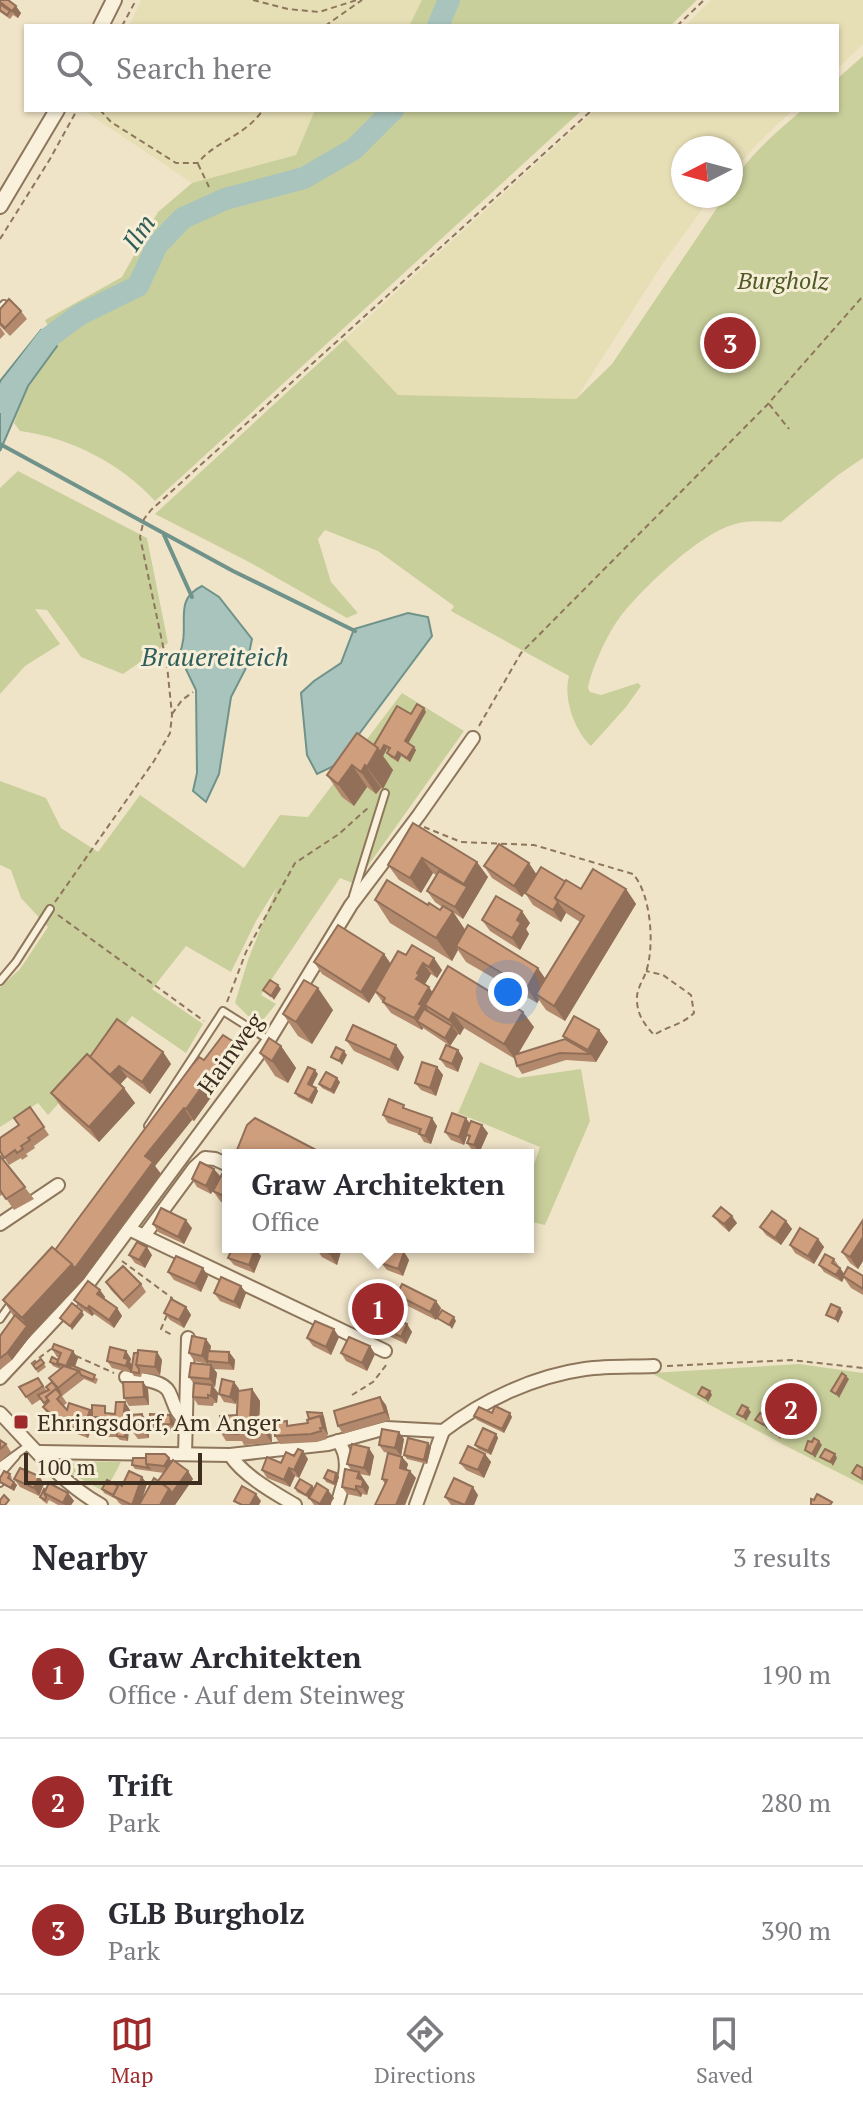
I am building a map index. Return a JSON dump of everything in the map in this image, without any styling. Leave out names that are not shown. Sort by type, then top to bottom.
[{"type":"street","points":[[102,24],[114,0]]},
{"type":"street","points":[[0,206],[56,112]]},
{"type":"street","name":"Hainweg","points":[[0,1378],[88,1284],[112,1253],[269,1040],[351,905],[473,738]]},
{"type":"street","points":[[144,1236],[194,1168],[205,1158],[222,1162]]},
{"type":"street","points":[[0,1224],[58,1185]]},
{"type":"street","points":[[129,1229],[385,1351]]},
{"type":"street","points":[[185,1454],[188,1340]]},
{"type":"street","points":[[416,1505],[443,1431],[470,1410],[548,1378],[583,1369],[654,1366]]},
{"type":"street","points":[[126,1377],[163,1385],[170,1393],[173,1408],[185,1420]]},
{"type":"street","points":[[0,1413],[47,1464],[96,1502]]},
{"type":"street","points":[[35,1448],[71,1454],[230,1455],[338,1441],[386,1428],[443,1431]]},
{"type":"street","points":[[337,1505],[346,1466],[346,1450],[338,1441]]},
{"type":"street","points":[[230,1455],[255,1478],[295,1505]]},
{"type":"lane","points":[[351,905],[385,793]]},
{"type":"lane","points":[[0,981],[50,909]]},
{"type":"lane","points":[[146,1129],[223,1011],[269,1040]]},
{"type":"lane","points":[[0,1319],[18,1295]]},
{"type":"lane","points":[[0,1466],[35,1448]]},
{"type":"lane","points":[[0,1483],[2,1472],[18,1455]]},
{"type":"path","points":[[123,24],[136,0]]},
{"type":"path","points":[[253,0],[288,9],[319,12],[360,0]]},
{"type":"path","points":[[328,24],[360,0]]},
{"type":"path","points":[[679,24],[704,0]]},
{"type":"path","points":[[0,239],[76,112]]},
{"type":"path","points":[[102,112],[111,122],[176,163],[198,163]]},
{"type":"path","points":[[198,163],[207,151],[224,144],[254,122],[262,112]]},
{"type":"path","points":[[212,1026],[50,909],[154,761],[170,733],[172,715],[167,665],[142,548],[141,526],[144,519],[590,112]]},
{"type":"path","points":[[198,163],[209,187]]},
{"type":"path","points":[[473,738],[521,653],[768,404],[863,296]]},
{"type":"path","points":[[768,404],[789,429]]},
{"type":"path","points":[[172,715],[182,700],[193,692]]},
{"type":"path","points":[[223,1011],[246,952],[295,863],[339,834],[385,793]]},
{"type":"path","points":[[413,822],[461,842],[534,845],[633,874],[643,885],[649,915],[646,971],[638,985],[637,1002],[641,1020],[654,1035],[682,1024],[694,1013],[691,995],[663,975],[646,971]]},
{"type":"path","points":[[112,1253],[172,1298],[161,1329],[188,1340]]},
{"type":"path","points":[[11,1366],[23,1370],[54,1348]]},
{"type":"path","points":[[352,1395],[383,1372],[387,1364],[385,1351]]},
{"type":"path","points":[[69,1353],[126,1377]]},
{"type":"path","points":[[654,1366],[791,1360],[863,1368]]},
{"type":"shaded area","points":[[141,0],[422,0],[410,24],[130,24]]},
{"type":"shaded area","points":[[711,0],[863,0],[863,44],[839,67],[839,24],[687,24]]},
{"type":"shaded area","points":[[86,112],[314,112],[296,155],[192,183]]},
{"type":"shaded area","points":[[593,112],[791,112],[743,160],[743,136],[671,136],[671,208],[703,208],[663,263],[576,399],[398,395],[345,339]]},
{"type":"green space","points":[[422,0],[697,0],[672,24],[410,24]]},
{"type":"green space","name":"Burgholz","points":[[863,56],[863,458],[781,522],[738,523],[703,540],[670,565],[640,594],[609,634],[588,688],[590,692],[601,695],[638,683],[641,686],[591,746],[571,713],[569,676],[451,611],[454,606],[378,551],[325,530],[318,539],[331,582],[358,613],[347,618],[249,562],[155,514],[345,339],[398,395],[576,399],[612,364],[717,208],[743,208],[743,168],[748,161],[800,112],[839,112],[839,77]]},
{"type":"green space","points":[[314,112],[580,112],[155,501],[126,475],[94,454],[39,434],[20,431],[14,423],[28,386],[57,346],[45,320],[122,277],[158,212],[192,183],[296,155]]},
{"type":"green space","points":[[18,471],[147,538],[168,643],[123,674],[81,657],[47,610],[35,609],[60,644],[25,666],[0,694],[0,488]]},
{"type":"green space","points":[[402,693],[464,731],[355,884],[340,878],[261,995],[276,1004],[258,1026],[235,1003],[248,960],[277,887],[231,972],[186,946],[152,989],[203,1024],[186,1053],[132,1016],[98,1060],[48,1115],[38,1103],[0,1127],[0,987],[20,969],[48,927],[21,898],[11,870],[0,865],[0,781],[46,798],[61,828],[98,852],[140,795],[244,868],[280,815],[308,817]]},
{"type":"green space","points":[[480,1062],[518,1078],[581,1069],[590,1121],[545,1225],[534,1222],[534,1164],[540,1147],[458,1113]]},
{"type":"green space","points":[[799,1364],[863,1373],[863,1485],[651,1373]]},
{"type":"green space","points":[[76,1461],[121,1462],[105,1492],[70,1473],[69,1467]]},
{"type":"water","points":[[41,330],[57,346],[28,386],[0,451],[0,381]]},
{"type":"water","name":"Brauereiteich","points":[[202,586],[219,597],[252,639],[246,668],[231,697],[219,774],[206,802],[193,791],[197,773],[196,690],[179,655],[187,599]]},
{"type":"water","points":[[408,613],[428,617],[432,636],[336,765],[317,774],[307,755],[301,693],[341,663],[354,629]]},
{"type":"building","points":[[0,0],[8,0],[16,6],[12,11]]},
{"type":"building","points":[[0,4],[10,11],[7,15],[0,10]]},
{"type":"building","points":[[9,299],[21,311],[5,328],[0,323],[0,309]]},
{"type":"building","points":[[417,704],[424,708],[405,741],[414,747],[407,758],[398,752],[395,758],[387,753],[390,748],[384,745],[380,752],[374,745],[397,706],[411,714]]},
{"type":"building","points":[[357,733],[378,748],[367,767],[365,765],[361,772],[352,765],[338,784],[327,775]]},
{"type":"building","points":[[413,823],[477,862],[464,884],[422,858],[410,878],[388,865]]},
{"type":"building","points":[[499,844],[529,863],[514,886],[484,866]]},
{"type":"building","points":[[541,867],[566,882],[555,898],[558,902],[553,910],[525,893]]},
{"type":"building","points":[[593,869],[626,889],[554,1006],[536,994],[584,916],[555,898],[566,880],[581,889]]},
{"type":"building","points":[[439,871],[467,887],[455,907],[427,891]]},
{"type":"building","points":[[387,880],[428,905],[440,910],[443,906],[453,912],[436,938],[375,900]]},
{"type":"building","points":[[496,896],[522,911],[517,920],[521,923],[512,938],[482,920]]},
{"type":"building","points":[[338,925],[384,954],[361,992],[314,962]]},
{"type":"building","points":[[468,925],[538,968],[527,988],[456,946]]},
{"type":"building","points":[[412,945],[434,958],[429,967],[423,963],[417,973],[416,979],[429,987],[414,1018],[383,1002],[385,998],[375,991],[398,951],[406,955]]},
{"type":"building","points":[[448,966],[523,1012],[504,1044],[453,1013],[449,1020],[425,1005]]},
{"type":"building","points":[[270,980],[278,985],[271,996],[263,990]]},
{"type":"building","points":[[304,980],[318,988],[296,1022],[283,1014]]},
{"type":"building","points":[[424,1009],[452,1026],[445,1038],[417,1021]]},
{"type":"building","points":[[574,1016],[599,1030],[588,1050],[563,1036]]},
{"type":"building","points":[[117,1019],[163,1052],[142,1082],[119,1066],[110,1075],[90,1057]]},
{"type":"building","points":[[353,1025],[396,1045],[390,1060],[346,1040]]},
{"type":"building","points":[[223,1035],[234,1042],[186,1109],[145,1156],[153,1162],[75,1268],[55,1250],[193,1064],[199,1057],[204,1060]]},
{"type":"building","points":[[269,1038],[281,1046],[272,1061],[260,1053]]},
{"type":"building","points":[[565,1039],[591,1054],[560,1053],[517,1066],[514,1055]]},
{"type":"building","points":[[446,1045],[458,1050],[452,1064],[440,1059]]},
{"type":"building","points":[[336,1047],[344,1051],[339,1061],[331,1057]]},
{"type":"building","points":[[87,1054],[124,1088],[89,1127],[51,1093]]},
{"type":"building","points":[[422,1062],[437,1067],[430,1088],[415,1083]]},
{"type":"building","points":[[308,1067],[315,1070],[308,1084],[316,1088],[309,1100],[295,1093]]},
{"type":"building","points":[[326,1072],[337,1078],[331,1090],[319,1084]]},
{"type":"building","points":[[389,1099],[404,1105],[403,1108],[432,1118],[425,1136],[419,1134],[421,1129],[383,1115]]},
{"type":"building","points":[[30,1107],[44,1127],[28,1138],[30,1140],[21,1146],[23,1149],[17,1153],[15,1150],[4,1158],[0,1151],[0,1138],[19,1125],[14,1118]]},
{"type":"building","points":[[452,1113],[466,1118],[459,1137],[445,1132]]},
{"type":"building","points":[[255,1118],[314,1149],[237,1149],[247,1125]]},
{"type":"building","points":[[471,1121],[482,1125],[474,1145],[467,1143],[470,1136],[466,1134]]},
{"type":"building","points":[[0,1156],[25,1187],[6,1199],[0,1190]]},
{"type":"building","points":[[200,1162],[214,1169],[206,1186],[192,1179]]},
{"type":"building","points":[[222,1174],[222,1195],[213,1191]]},
{"type":"building","points":[[721,1207],[732,1216],[724,1224],[713,1216]]},
{"type":"building","points":[[161,1208],[186,1220],[178,1237],[153,1224]]},
{"type":"building","points":[[772,1211],[786,1221],[775,1238],[760,1227]]},
{"type":"building","points":[[863,1220],[863,1237],[850,1257],[842,1252]]},
{"type":"building","points":[[800,1228],[818,1239],[808,1256],[790,1245]]},
{"type":"building","points":[[137,1242],[147,1247],[139,1260],[129,1255]]},
{"type":"building","points":[[52,1247],[72,1264],[22,1318],[3,1300]]},
{"type":"building","points":[[230,1253],[254,1253],[249,1265],[228,1258]]},
{"type":"building","points":[[385,1253],[404,1253],[398,1269],[381,1263]]},
{"type":"building","points":[[825,1254],[834,1259],[832,1263],[840,1268],[836,1275],[819,1265]]},
{"type":"building","points":[[176,1256],[203,1268],[195,1284],[168,1272]]},
{"type":"building","points":[[123,1266],[141,1284],[123,1301],[106,1282]]},
{"type":"building","points":[[848,1267],[863,1276],[863,1289],[843,1276]]},
{"type":"building","points":[[221,1277],[241,1286],[234,1302],[214,1293]]},
{"type":"building","points":[[88,1281],[100,1290],[97,1294],[117,1308],[109,1320],[74,1300]]},
{"type":"building","points":[[402,1284],[436,1301],[430,1312],[397,1295]]},
{"type":"building","points":[[367,1292],[383,1300],[378,1311],[362,1303]]},
{"type":"building","points":[[171,1299],[186,1307],[179,1320],[164,1313]]},
{"type":"building","points":[[72,1303],[82,1311],[70,1326],[60,1318]]},
{"type":"building","points":[[831,1304],[840,1308],[835,1319],[826,1315]]},
{"type":"building","points":[[442,1310],[454,1317],[449,1325],[437,1318]]},
{"type":"building","points":[[15,1315],[27,1326],[0,1358],[0,1336]]},
{"type":"building","points":[[387,1315],[407,1324],[401,1337],[381,1327]]},
{"type":"building","points":[[315,1321],[334,1329],[326,1347],[307,1338]]},
{"type":"building","points":[[192,1336],[206,1339],[202,1356],[189,1353]]},
{"type":"building","points":[[349,1337],[370,1346],[362,1363],[341,1353]]},
{"type":"building","points":[[54,1344],[73,1351],[66,1366],[57,1363],[61,1353],[52,1349]]},
{"type":"building","points":[[110,1347],[126,1351],[126,1366],[107,1361]]},
{"type":"building","points":[[138,1350],[157,1352],[155,1367],[136,1365]]},
{"type":"building","points":[[208,1351],[229,1352],[229,1363],[207,1361]]},
{"type":"building","points":[[134,1353],[138,1353],[136,1365],[139,1373],[131,1372]]},
{"type":"building","points":[[41,1359],[44,1363],[36,1369],[33,1365]]},
{"type":"building","points":[[191,1363],[211,1365],[210,1379],[189,1377]]},
{"type":"building","points":[[71,1365],[95,1375],[93,1380],[70,1368]]},
{"type":"building","points":[[64,1366],[79,1371],[58,1388],[49,1378]]},
{"type":"building","points":[[842,1373],[846,1376],[836,1394],[831,1391]]},
{"type":"building","points":[[38,1378],[43,1386],[26,1397],[19,1387]]},
{"type":"building","points":[[222,1379],[234,1382],[230,1397],[219,1394]]},
{"type":"building","points":[[52,1382],[60,1392],[56,1389],[44,1403],[38,1395],[49,1390],[46,1387]]},
{"type":"building","points":[[123,1382],[143,1382],[144,1397],[124,1398]]},
{"type":"building","points":[[194,1383],[212,1385],[211,1396],[193,1397]]},
{"type":"building","points":[[702,1387],[710,1391],[705,1398],[698,1394]]},
{"type":"building","points":[[56,1389],[61,1395],[57,1399],[67,1410],[69,1403],[90,1410],[83,1430],[61,1423],[43,1407],[49,1401],[46,1397]]},
{"type":"building","points":[[252,1389],[250,1420],[263,1418],[264,1431],[236,1433],[238,1391]]},
{"type":"building","points":[[380,1397],[385,1412],[338,1426],[334,1411]]},
{"type":"building","points":[[116,1402],[125,1402],[123,1421],[114,1421],[114,1430],[99,1429],[99,1417],[92,1417],[92,1405],[105,1406],[105,1413],[115,1414]]},
{"type":"building","points":[[742,1405],[748,1408],[743,1417],[737,1414]]},
{"type":"building","points":[[495,1406],[510,1413],[502,1429],[474,1416],[479,1407],[492,1413]]},
{"type":"building","points":[[307,1412],[322,1413],[323,1420],[320,1416],[309,1419]]},
{"type":"building","points":[[760,1413],[768,1417],[764,1425],[755,1420]]},
{"type":"building","points":[[142,1414],[143,1431],[132,1431],[131,1415]]},
{"type":"building","points":[[150,1414],[170,1415],[171,1424],[150,1425]]},
{"type":"building","points":[[237,1415],[236,1433],[239,1434],[221,1433],[220,1416]]},
{"type":"building","points":[[320,1416],[321,1431],[275,1436],[274,1423],[287,1421],[287,1426],[308,1423],[307,1420]]},
{"type":"building","points":[[778,1421],[783,1423],[777,1435],[772,1432]]},
{"type":"building","points":[[117,1425],[126,1425],[125,1437],[117,1436]]},
{"type":"building","points":[[483,1428],[496,1434],[488,1451],[475,1445]]},
{"type":"building","points":[[382,1429],[399,1432],[395,1448],[379,1445]]},
{"type":"building","points":[[408,1438],[428,1443],[424,1460],[404,1455]]},
{"type":"building","points":[[814,1438],[819,1441],[812,1454],[805,1450],[808,1441],[812,1442]]},
{"type":"building","points":[[352,1444],[369,1448],[364,1468],[347,1464]]},
{"type":"building","points":[[468,1446],[485,1454],[478,1470],[460,1463]]},
{"type":"building","points":[[298,1449],[303,1451],[294,1470],[289,1468],[284,1480],[262,1470],[267,1457],[281,1463],[286,1452],[294,1456]]},
{"type":"building","points":[[825,1449],[835,1454],[830,1462],[820,1457]]},
{"type":"building","points":[[388,1453],[402,1457],[400,1468],[410,1471],[396,1505],[375,1505],[387,1480],[382,1479]]},
{"type":"building","points":[[146,1454],[165,1454],[169,1458],[164,1466],[146,1464]]},
{"type":"building","points":[[133,1458],[146,1458],[149,1468],[132,1465]]},
{"type":"building","points":[[173,1460],[188,1471],[172,1493],[158,1481]]},
{"type":"building","points":[[857,1465],[863,1468],[862,1479],[852,1473]]},
{"type":"building","points":[[20,1468],[39,1476],[34,1488],[14,1479]]},
{"type":"building","points":[[345,1469],[359,1472],[357,1478],[363,1480],[362,1487],[356,1486],[356,1490],[342,1487]]},
{"type":"building","points":[[328,1470],[336,1473],[334,1483],[324,1478]]},
{"type":"building","points":[[4,1471],[10,1474],[8,1478],[14,1482],[11,1488],[0,1482]]},
{"type":"building","points":[[129,1471],[142,1477],[132,1505],[113,1496]]},
{"type":"building","points":[[154,1478],[169,1489],[160,1505],[139,1505]]},
{"type":"building","points":[[454,1478],[473,1487],[465,1505],[445,1497]]},
{"type":"building","points":[[300,1479],[312,1486],[306,1495],[295,1488]]},
{"type":"building","points":[[107,1480],[118,1486],[113,1495],[102,1489]]},
{"type":"building","points":[[49,1483],[68,1493],[63,1503],[44,1493]]},
{"type":"building","points":[[317,1483],[328,1490],[320,1504],[309,1498]]},
{"type":"building","points":[[242,1486],[256,1494],[250,1505],[234,1501]]},
{"type":"building","points":[[817,1494],[832,1502],[830,1505],[811,1505],[811,1499],[814,1500]]},
{"type":"building","points":[[4,1495],[9,1500],[5,1505],[0,1505],[0,1500]]},
{"type":"waterway","name":"Ilm","points":[[439,24],[449,0]]},
{"type":"waterway","name":"Ilm","points":[[0,402],[48,338],[79,315],[138,286],[157,245],[183,218],[225,199],[304,178],[354,149],[391,112]]},
{"type":"waterway","points":[[0,444],[233,571],[355,631]]},
{"type":"waterway","points":[[164,535],[192,597]]},
{"type":"place","name":"GLB Burgholz","points":[[730,343]]},
{"type":"place","name":"Graw Architekten","points":[[378,1309]]},
{"type":"place","name":"Trift","points":[[791,1409]]},
{"type":"place","name":"Ehringsdorf, Am Anger","points":[[21,1422]]}]
